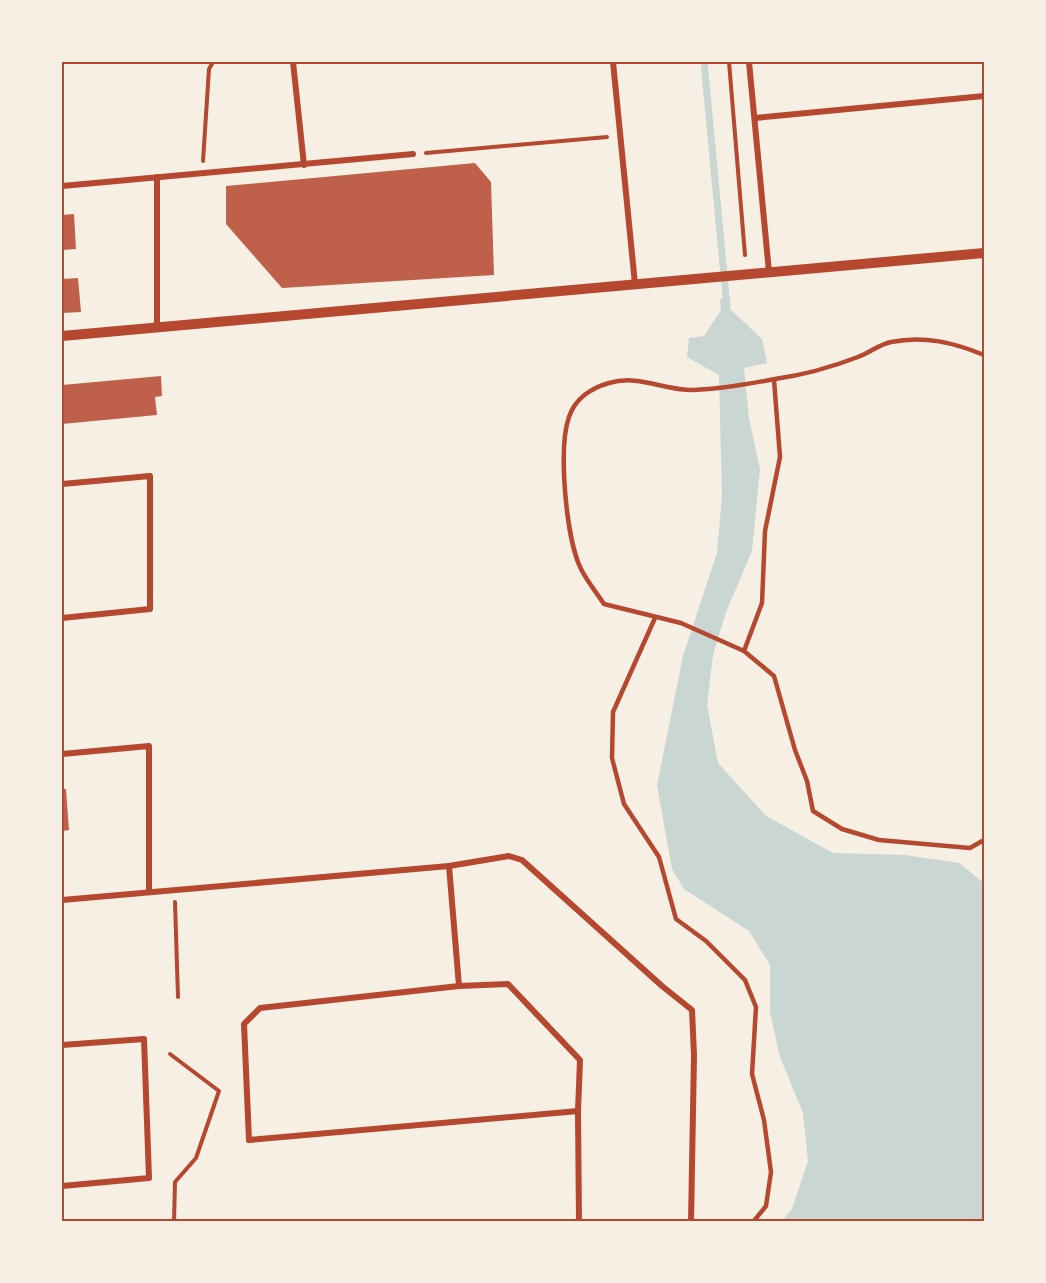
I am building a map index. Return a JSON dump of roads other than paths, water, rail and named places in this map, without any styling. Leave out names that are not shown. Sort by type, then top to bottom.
[{"type":"street","points":[[293,62],[304,165]]},
{"type":"street","points":[[613,62],[635,284]]},
{"type":"street","points":[[749,62],[769,272]]},
{"type":"street","points":[[755,118],[984,96]]},
{"type":"street","points":[[62,186],[413,154]]},
{"type":"street","points":[[157,177],[157,326]]},
{"type":"street","points":[[62,336],[984,253]]},
{"type":"street","points":[[62,484],[150,476],[150,609],[62,618]]},
{"type":"street","points":[[62,754],[149,746],[149,891]]},
{"type":"street","points":[[62,900],[449,866],[509,856],[522,860],[662,986],[692,1010],[694,1055],[691,1221]]},
{"type":"street","points":[[449,866],[459,986]]},
{"type":"street","points":[[578,1111],[249,1140],[244,1024],[260,1008],[459,986],[508,984],[580,1060],[579,1221]]},
{"type":"street","points":[[62,1045],[144,1039],[149,1178],[62,1186]]},
{"type":"lane","points":[[984,355],[955,344],[925,340],[890,342],[858,357],[803,374],[774,380],[692,391],[645,381],[610,383],[582,395],[569,416],[563,445],[564,480],[571,531],[580,568],[604,604],[681,623],[744,651],[774,676],[795,750],[807,781],[813,811],[842,829],[879,840],[970,848],[984,840]]},
{"type":"lane","points":[[744,651],[762,603],[765,531],[780,458],[774,380]]},
{"type":"lane","points":[[655,618],[613,712],[612,758],[624,804],[659,857],[676,919],[706,941],[745,980],[756,1006],[752,1074],[764,1120],[771,1172],[766,1206],[753,1221]]},
{"type":"waterway","points":[[704,62],[727,307]]}]
